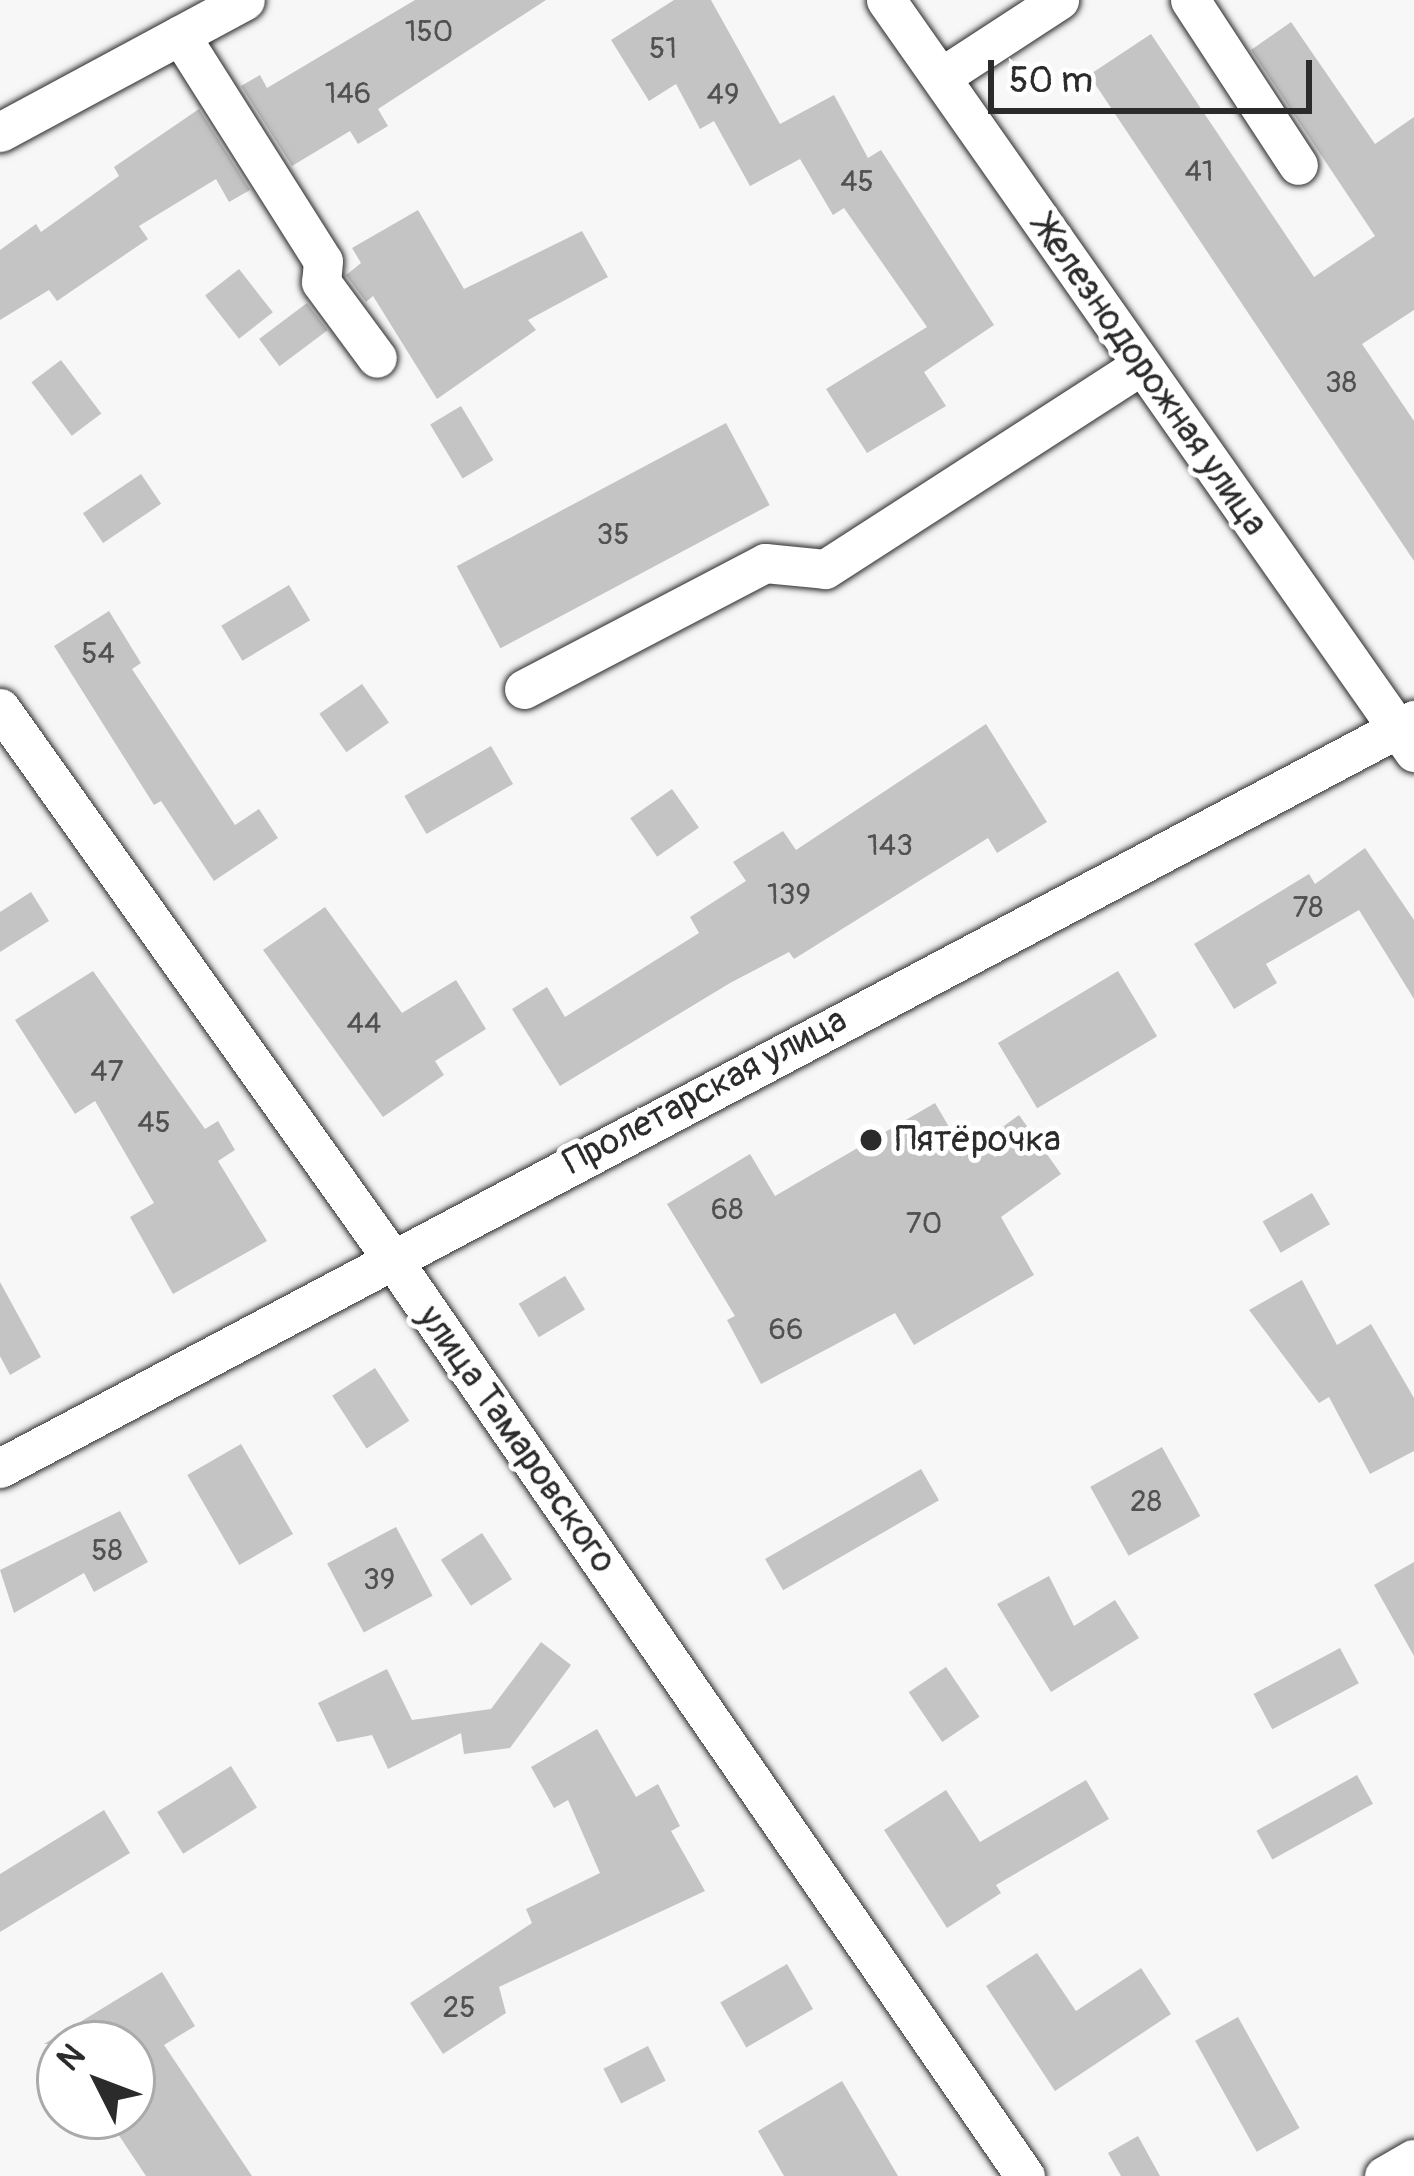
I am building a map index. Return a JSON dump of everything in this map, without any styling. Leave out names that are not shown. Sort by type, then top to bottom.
[{"type":"street","points":[[0,132],[245,0]]},
{"type":"street","name":"Железнодорожная улица","points":[[886,0],[1408,733]]},
{"type":"street","points":[[940,77],[1059,0]]},
{"type":"street","points":[[1190,0],[1298,165]]},
{"type":"street","points":[[180,35],[323,261],[321,282],[377,358]]},
{"type":"street","points":[[524,689],[765,563],[825,569],[1142,365]]},
{"type":"street","name":"улица Тамаровского","points":[[0,708],[390,1256],[1025,2176]]},
{"type":"street","name":"Пролетарская улица","points":[[0,1468],[390,1256],[1408,733]]},
{"type":"street","points":[[1384,2176],[1414,2159]]},
{"type":"building","points":[[415,0],[546,0],[378,109],[388,126],[358,144],[350,131],[292,166],[241,86],[260,75],[267,88]]},
{"type":"building","points":[[674,0],[711,0],[780,124],[834,95],[868,158],[881,150],[994,325],[924,372],[946,406],[867,453],[826,389],[927,327],[844,208],[833,215],[800,159],[750,186],[714,121],[700,129],[676,84],[649,101],[611,40]]},
{"type":"building","points":[[1291,22],[1375,144],[1414,117],[1414,310],[1362,344],[1414,421],[1414,561],[1089,75],[1151,34],[1314,277],[1375,236],[1251,50]]},
{"type":"building","points":[[199,109],[250,190],[229,202],[216,179],[139,226],[148,239],[57,301],[49,290],[0,320],[0,250],[36,224],[41,232],[119,176],[114,167]]},
{"type":"building","points":[[418,210],[464,289],[582,231],[608,277],[528,320],[536,330],[437,399],[373,296],[366,302],[346,275],[361,263],[352,248]]},
{"type":"building","points":[[239,269],[273,312],[239,339],[205,295]]},
{"type":"building","points":[[307,303],[327,330],[280,366],[259,339]]},
{"type":"building","points":[[61,360],[101,414],[72,436],[31,382]]},
{"type":"building","points":[[461,406],[493,460],[463,479],[430,425]]},
{"type":"building","points":[[726,423],[770,505],[500,648],[457,566]]},
{"type":"building","points":[[141,474],[161,504],[103,543],[83,513]]},
{"type":"building","points":[[289,585],[310,620],[242,661],[221,626]]},
{"type":"building","points":[[109,611],[141,663],[132,669],[235,825],[259,809],[278,838],[214,881],[161,801],[154,805],[54,646]]},
{"type":"building","points":[[362,684],[389,723],[346,752],[319,714]]},
{"type":"building","points":[[986,724],[1047,822],[997,853],[988,838],[794,959],[789,952],[730,983],[560,1086],[512,1009],[547,987],[565,1017],[699,933],[690,917],[746,881],[733,862],[783,831],[796,850]]},
{"type":"building","points":[[491,746],[513,784],[426,834],[404,796]]},
{"type":"building","points":[[672,789],[699,828],[657,857],[630,818]]},
{"type":"building","points":[[1365,848],[1414,920],[1414,999],[1359,910],[1266,964],[1277,983],[1234,1009],[1194,944],[1309,874],[1315,884]]},
{"type":"building","points":[[31,892],[49,921],[0,952],[0,912]]},
{"type":"building","points":[[325,907],[402,1013],[456,980],[486,1029],[435,1061],[444,1075],[383,1117],[263,950]]},
{"type":"building","points":[[93,971],[205,1129],[218,1121],[235,1150],[218,1161],[267,1241],[173,1294],[130,1217],[154,1203],[95,1101],[75,1114],[15,1020]]},
{"type":"building","points":[[1118,971],[1157,1036],[1037,1108],[998,1043]]},
{"type":"building","points":[[935,1103],[965,1154],[1019,1115],[1061,1174],[1001,1217],[1034,1275],[914,1345],[895,1313],[761,1384],[727,1320],[735,1316],[667,1204],[750,1154],[775,1196]]},
{"type":"building","points":[[1312,1193],[1330,1224],[1281,1253],[1263,1222]]},
{"type":"building","points":[[565,1276],[585,1309],[539,1337],[519,1304]]},
{"type":"building","points":[[1302,1280],[1337,1345],[1371,1324],[1414,1398],[1414,1451],[1370,1474],[1329,1397],[1319,1403],[1249,1310]]},
{"type":"building","points":[[0,1282],[41,1357],[10,1375],[0,1356]]},
{"type":"building","points":[[375,1368],[409,1421],[367,1449],[332,1396]]},
{"type":"building","points":[[241,1444],[293,1534],[239,1565],[187,1475]]},
{"type":"building","points":[[1162,1447],[1200,1516],[1129,1556],[1090,1487]]},
{"type":"building","points":[[921,1469],[939,1500],[783,1590],[765,1559]]},
{"type":"building","points":[[120,1511],[148,1562],[94,1592],[84,1573],[14,1613],[0,1570]]},
{"type":"building","points":[[396,1527],[433,1596],[364,1632],[327,1564]]},
{"type":"building","points":[[482,1533],[512,1579],[471,1606],[441,1560]]},
{"type":"building","points":[[1414,1562],[1414,1656],[1374,1585]]},
{"type":"building","points":[[1049,1576],[1074,1626],[1115,1600],[1139,1638],[1051,1692],[997,1604]]},
{"type":"building","points":[[541,1642],[571,1665],[510,1748],[464,1754],[461,1733],[388,1769],[372,1735],[337,1742],[318,1703],[387,1669],[412,1720],[491,1709]]},
{"type":"building","points":[[1340,1648],[1359,1683],[1272,1729],[1253,1694]]},
{"type":"building","points":[[946,1667],[980,1717],[942,1742],[909,1692]]},
{"type":"building","points":[[597,1729],[636,1797],[658,1784],[680,1826],[671,1831],[705,1891],[499,1987],[506,2013],[443,2054],[410,2003],[532,1923],[526,1909],[600,1873],[568,1800],[554,1808],[531,1767]]},
{"type":"building","points":[[231,1766],[257,1808],[183,1854],[157,1812]]},
{"type":"building","points":[[1357,1775],[1373,1804],[1272,1860],[1256,1831]]},
{"type":"building","points":[[1086,1780],[1109,1819],[996,1885],[1001,1893],[947,1928],[884,1830],[946,1790],[980,1842]]},
{"type":"building","points":[[104,1810],[130,1853],[0,1932],[0,1874]]},
{"type":"building","points":[[1037,1953],[1076,2011],[1141,1968],[1171,2014],[1055,2091],[986,1986]]},
{"type":"building","points":[[787,1964],[813,2009],[746,2048],[720,2002]]},
{"type":"building","points":[[162,1972],[195,2026],[164,2045],[252,2176],[146,2176],[122,2140],[156,2140],[156,2020],[83,2020]]},
{"type":"building","points":[[1238,2017],[1300,2128],[1257,2152],[1195,2041]]},
{"type":"building","points":[[648,2046],[666,2081],[621,2103],[603,2069]]},
{"type":"building","points":[[842,2081],[898,2176],[784,2176],[758,2131]]},
{"type":"building","points":[[1138,2136],[1160,2176],[1121,2176],[1108,2153]]},
{"type":"place","name":"Пятёрочка","points":[[871,1140]]}]
